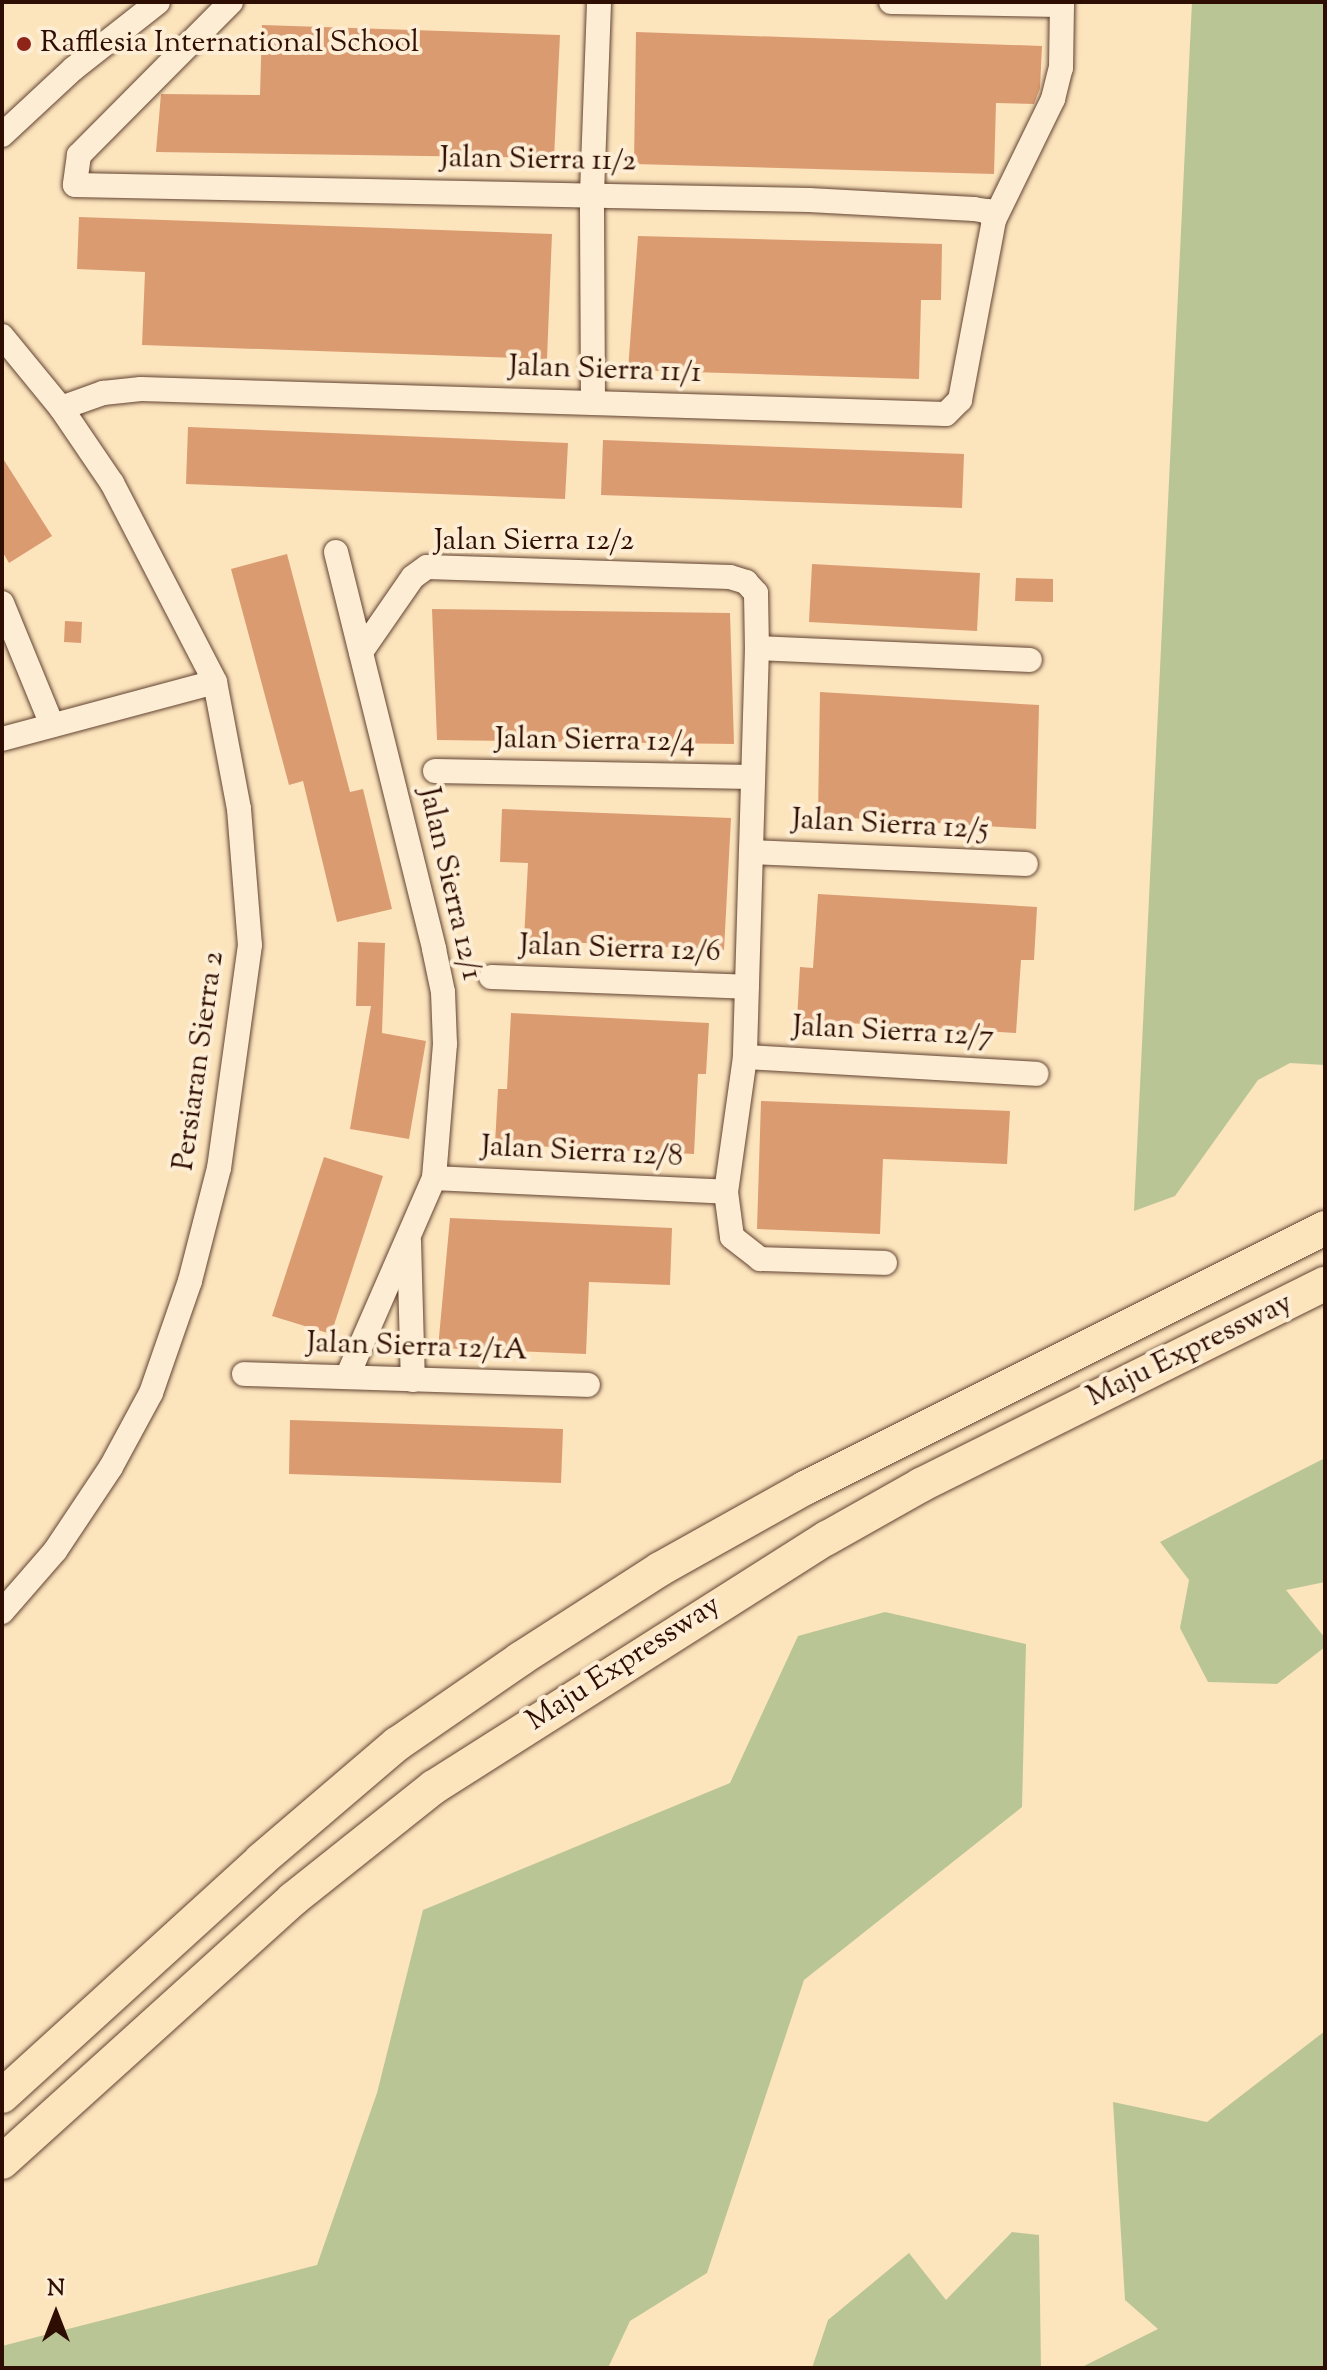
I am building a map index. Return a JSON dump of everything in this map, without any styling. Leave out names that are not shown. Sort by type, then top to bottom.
[{"type":"highway","name":"Maju Expressway","points":[[2,2096],[397,1744],[520,1659],[660,1569],[805,1488],[1325,1228]]},
{"type":"highway","name":"Maju Expressway","points":[[2,2162],[293,1899],[434,1787],[854,1523],[1325,1284]]},
{"type":"street","points":[[2,135],[73,69],[158,2]]},
{"type":"street","name":"Jalan Sierra 11/2","points":[[231,2],[79,155],[75,185],[592,194],[974,209],[987,211],[994,220]]},
{"type":"street","points":[[593,403],[592,194],[599,2]]},
{"type":"street","points":[[891,2],[1062,4]]},
{"type":"street","name":"Jalan Sierra 11/1","points":[[61,408],[103,393],[141,389],[946,414],[960,400],[994,220],[1053,99],[1061,68],[1062,4]]},
{"type":"street","name":"Persiaran Sierra 2","points":[[2,336],[61,408],[112,483],[215,682],[239,809],[250,945],[219,1168],[190,1281],[151,1393],[111,1467],[55,1551],[2,1612]]},
{"type":"street","name":"Jalan Sierra 12/1","points":[[336,552],[443,992],[445,1044],[434,1178],[347,1377]]},
{"type":"street","name":"Jalan Sierra 12/2","points":[[361,652],[413,577],[427,567],[730,577],[746,582],[756,593],[757,648]]},
{"type":"street","points":[[2,603],[52,725]]},
{"type":"street","points":[[885,1263],[760,1259],[747,1253],[732,1237],[726,1192],[745,1057],[757,648],[1030,660]]},
{"type":"street","points":[[2,739],[129,702],[215,682]]},
{"type":"street","name":"Jalan Sierra 12/4","points":[[435,771],[753,777]]},
{"type":"street","name":"Jalan Sierra 12/5","points":[[751,852],[1026,864]]},
{"type":"street","name":"Jalan Sierra 12/6","points":[[491,977],[747,987]]},
{"type":"street","name":"Jalan Sierra 12/7","points":[[745,1057],[1037,1074]]},
{"type":"street","name":"Jalan Sierra 12/8","points":[[434,1178],[726,1192]]},
{"type":"street","points":[[409,1230],[413,1380]]},
{"type":"street","name":"Jalan Sierra 12/1A","points":[[244,1374],[588,1385]]},
{"type":"green space","points":[[1192,2],[1325,2],[1325,1065],[1290,1063],[1258,1080],[1175,1196],[1134,1211]]},
{"type":"green space","points":[[1325,1458],[1325,1582],[1286,1590],[1325,1638],[1325,1647],[1277,1684],[1208,1682],[1180,1628],[1189,1580],[1160,1542]]},
{"type":"green space","points":[[885,1612],[1026,1644],[1022,1807],[804,1980],[707,2273],[630,2321],[608,2368],[2,2368],[2,2346],[317,2265],[377,2093],[423,1910],[730,1783],[798,1636]]},
{"type":"green space","points":[[1325,2031],[1325,2368],[1080,2368],[1158,2329],[1125,2300],[1113,2102],[1207,2122]]},
{"type":"green space","points":[[1012,2232],[1039,2235],[1041,2368],[812,2368],[828,2320],[909,2253],[946,2300]]},
{"type":"building","points":[[262,25],[560,35],[554,158],[156,152],[161,94],[260,95]]},
{"type":"building","points":[[636,32],[1042,46],[1040,88],[1034,104],[996,103],[994,174],[634,164]]},
{"type":"building","points":[[79,217],[552,234],[547,359],[142,345],[145,272],[77,269]]},
{"type":"building","points":[[638,236],[942,244],[941,300],[921,300],[919,379],[628,370]]},
{"type":"building","points":[[188,427],[568,443],[565,499],[186,484]]},
{"type":"building","points":[[603,440],[964,454],[962,508],[601,495]]},
{"type":"building","points":[[2,457],[52,536],[9,563],[2,551]]},
{"type":"building","points":[[287,554],[350,792],[363,789],[392,909],[337,922],[303,781],[289,785],[231,569]]},
{"type":"building","points":[[812,564],[980,573],[977,631],[809,622]]},
{"type":"building","points":[[1016,578],[1053,579],[1053,602],[1015,601]]},
{"type":"building","points":[[432,609],[730,613],[734,744],[437,740]]},
{"type":"building","points":[[65,621],[82,622],[81,643],[64,642]]},
{"type":"building","points":[[820,692],[1039,705],[1036,829],[818,816]]},
{"type":"building","points":[[502,809],[731,818],[724,950],[524,940],[528,863],[500,862]]},
{"type":"building","points":[[818,894],[1037,907],[1034,960],[1021,960],[1016,1033],[797,1020],[800,967],[813,968]]},
{"type":"building","points":[[358,942],[385,943],[382,1033],[426,1041],[409,1139],[350,1129],[371,1006],[356,1006]]},
{"type":"building","points":[[511,1013],[709,1023],[706,1074],[698,1074],[694,1154],[495,1144],[498,1089],[507,1089]]},
{"type":"building","points":[[761,1101],[1010,1111],[1007,1164],[883,1159],[880,1234],[757,1229]]},
{"type":"building","points":[[324,1157],[383,1176],[331,1334],[272,1316]]},
{"type":"building","points":[[450,1218],[672,1228],[670,1285],[589,1282],[586,1354],[438,1348]]},
{"type":"building","points":[[290,1420],[563,1429],[561,1483],[289,1474]]},
{"type":"place","name":"Rafflesia International School","points":[[24,44]]}]
